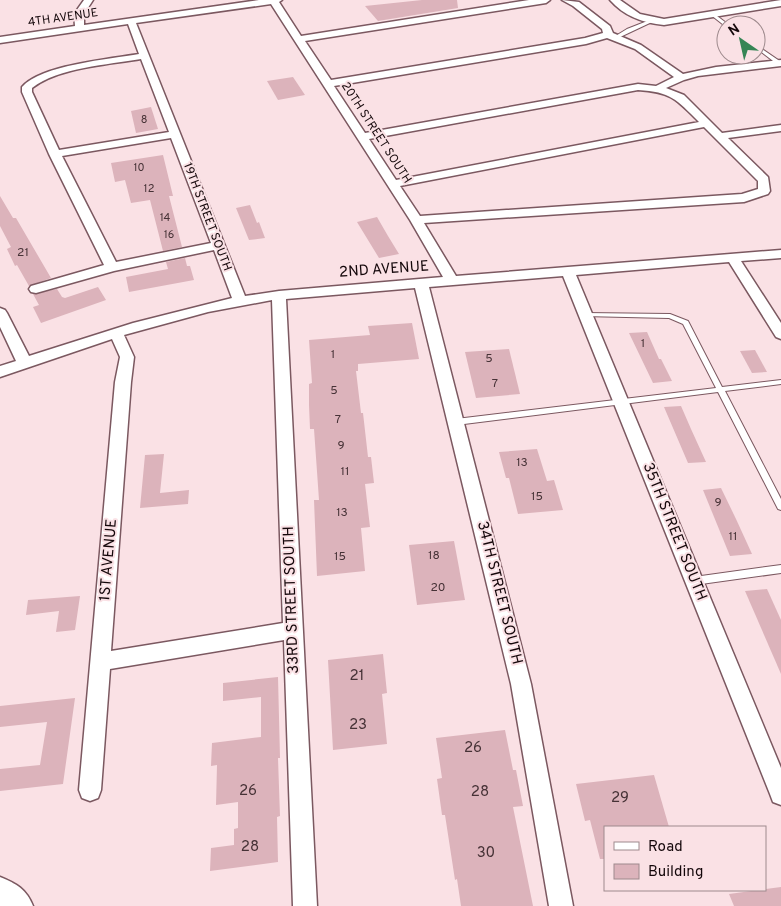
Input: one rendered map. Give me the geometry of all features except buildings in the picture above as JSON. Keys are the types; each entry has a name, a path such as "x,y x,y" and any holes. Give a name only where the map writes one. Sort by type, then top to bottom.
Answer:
{"main road":[{"path":"0,895 15,906"}],"street":[{"path":"80,28 79,14 89,0"},
{"name":"4TH AVENUE","path":"0,40 130,21 180,10 276,0"},
{"name":"20TH STREET SOUTH","path":"276,0 299,39 416,220 452,281"},
{"path":"299,39 546,0"},
{"path":"566,0 576,4 607,28 612,36"},
{"path":"614,0 635,17 664,22 781,3"},
{"name":"19TH STREET SOUTH","path":"130,21 240,300"},
{"path":"328,84 612,36 638,47 681,77"},
{"path":"112,267 55,154 27,92 27,87 31,82 50,74 144,56"},
{"path":"659,88 663,84 681,77 780,63"},
{"path":"362,137 638,88 659,88 668,90 680,97 764,180 764,191 744,198 416,220"},
{"path":"393,184 708,123"},
{"path":"721,136 781,128"},
{"path":"55,154 175,134"},
{"path":"36,289 112,267 219,245"},
{"name":"2ND AVENUE","path":"0,372 116,333 240,300 567,270 781,254"},
{"path":"732,257 781,334"},
{"name":"35TH STREET SOUTH","path":"567,270 781,794"},
{"name":"34TH STREET SOUTH","path":"422,284 521,684 561,906"},
{"name":"33RD STREET SOUTH","path":"279,295 305,906"},
{"path":"0,313 25,363"},
{"name":"1ST AVENUE","path":"90,790 122,392 127,357 116,333"},
{"path":"100,662 293,630"}],"lane":[{"path":"712,14 716,17"},
{"path":"612,36 652,21"},
{"path":"766,53 780,63"},
{"path":"585,315 670,316 686,324 781,507"},
{"path":"456,422 781,382"},
{"path":"694,581 781,569"}]}
